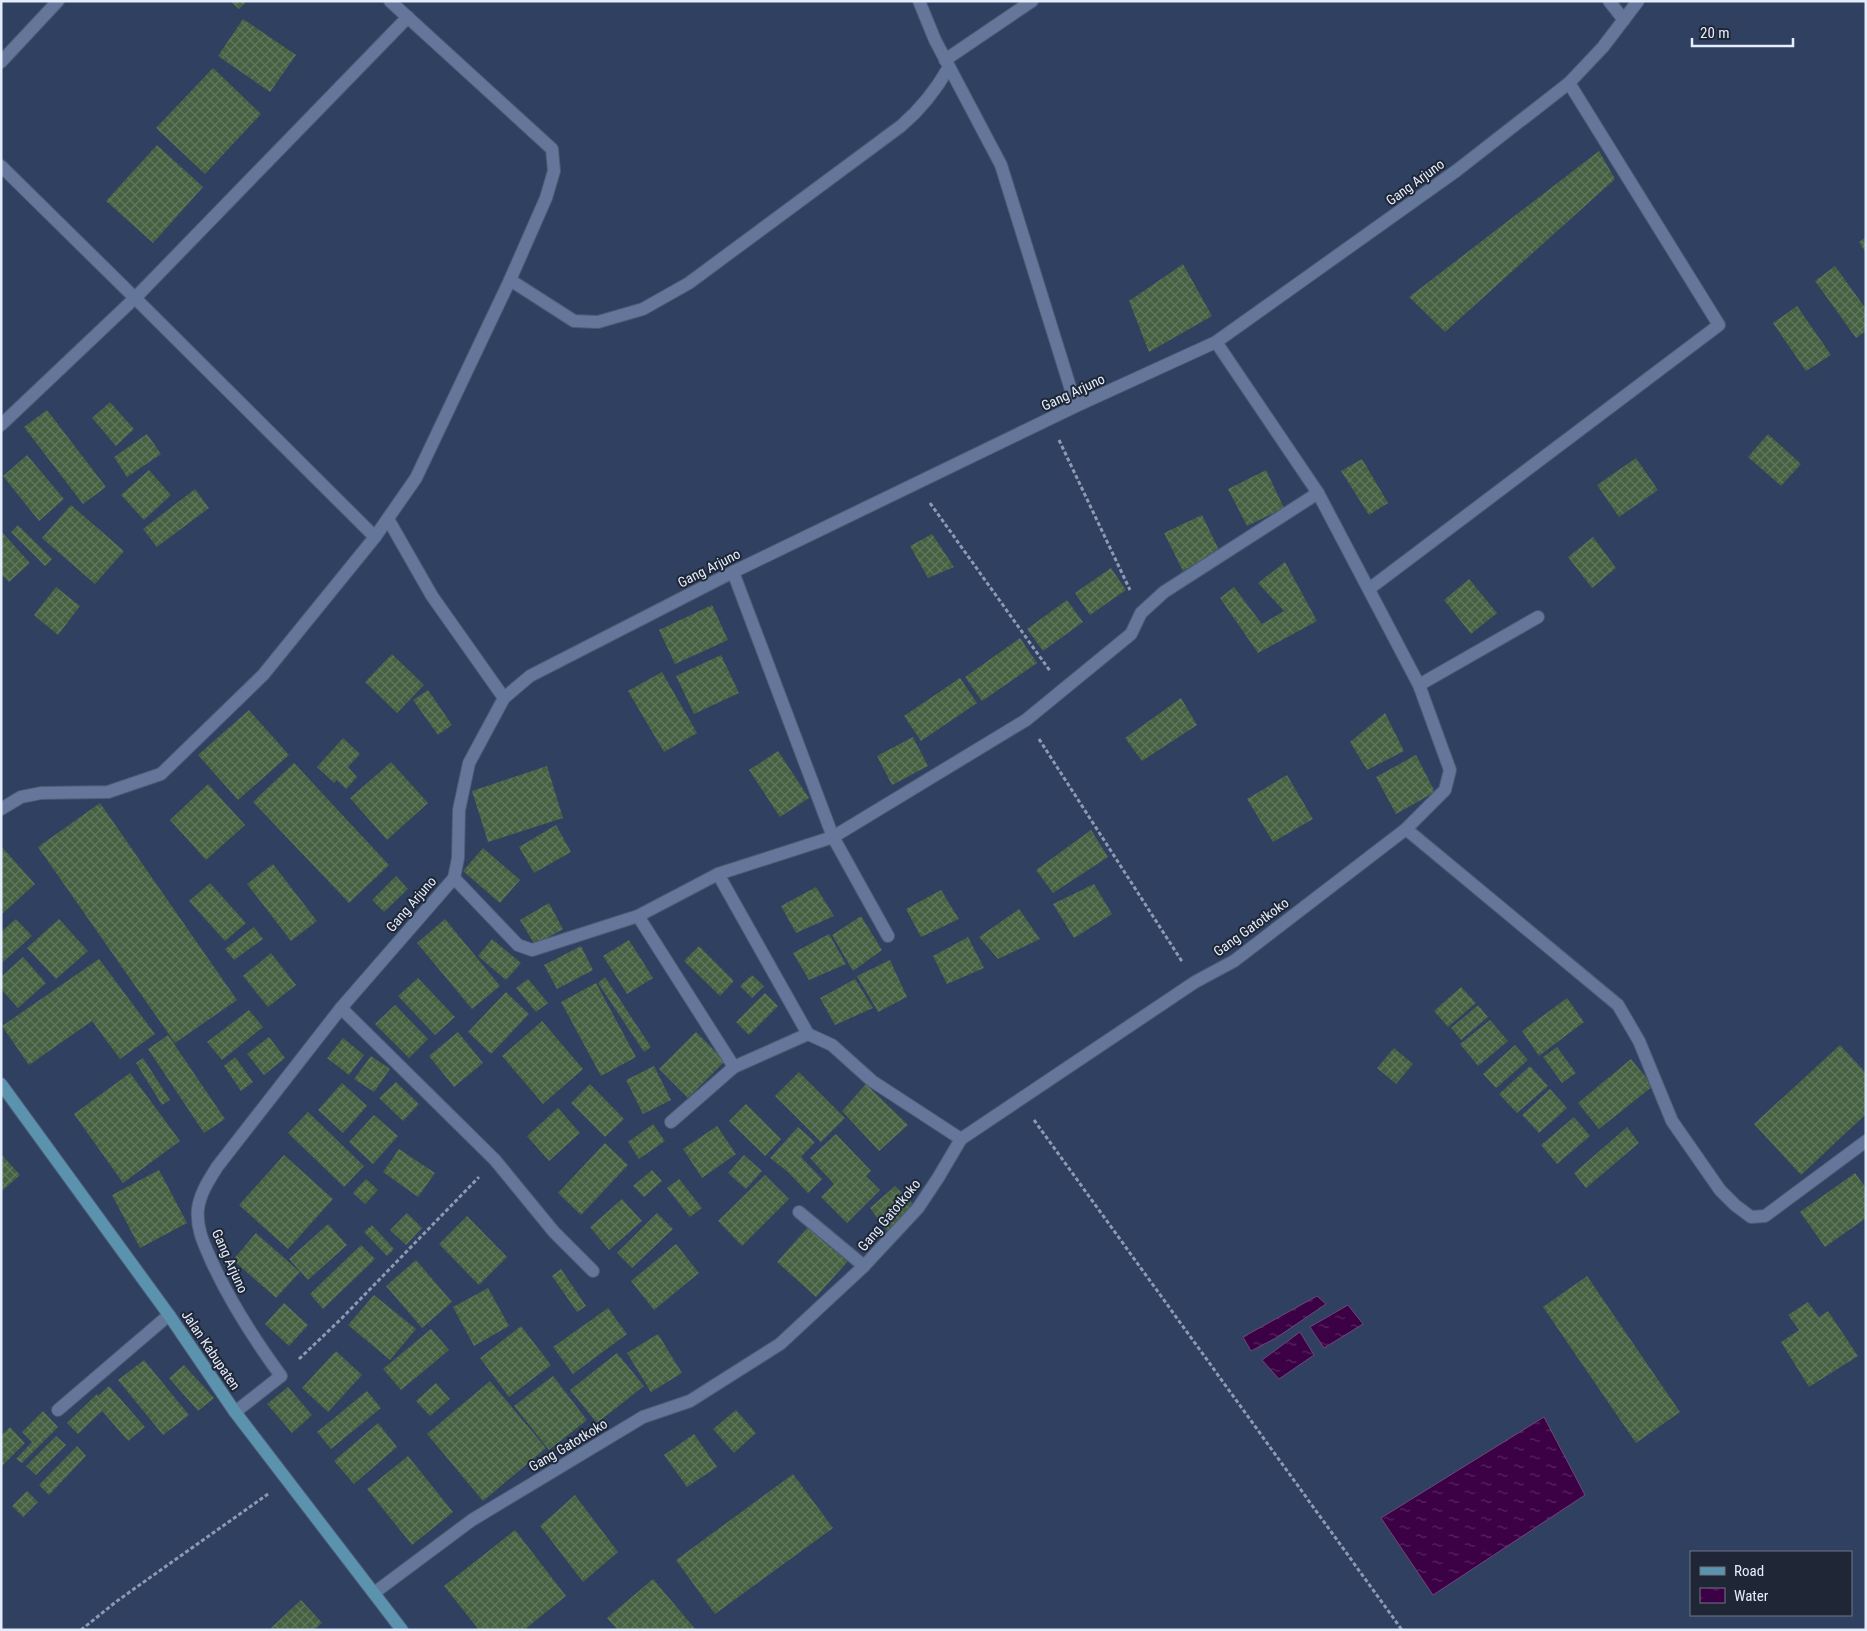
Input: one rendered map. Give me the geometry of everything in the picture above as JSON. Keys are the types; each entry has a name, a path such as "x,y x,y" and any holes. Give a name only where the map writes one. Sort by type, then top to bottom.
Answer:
{"main road":[{"name":"Jalan Kabupaten","path":"1,1084 169,1316 235,1412 402,1630"}],"street":[{"path":"1,62 58,1"},
{"path":"1,809 21,797 34,794 108,792 161,774 262,675 375,537 416,478 510,280 546,198 554,170 552,149 390,1"},
{"path":"919,1 947,64 1001,166 1076,406"},
{"path":"510,280 574,321 598,322 643,309 689,283 901,126 926,102 937,88 947,64 1032,1"},
{"path":"1609,1 1624,20"},
{"name":"Gang Arjuno","path":"281,1376 250,1333 225,1292 199,1232 198,1208 202,1192 216,1167 341,1008 454,878 458,858 459,810 469,763 504,698 530,676 734,572 1076,406 1216,342 1456,171 1569,83 1603,47 1638,1"},
{"path":"1,425 136,298 408,17"},
{"path":"1369,590 1719,325 1569,83"},
{"path":"1,166 375,537"},
{"name":"Gang Gatotkoko","path":"374,1593 472,1520 644,1418 690,1401 780,1344 864,1266 918,1208 960,1139 1196,982 1234,961 1406,829 1445,790 1450,770 1419,685 1318,493 1216,342"},
{"path":"454,878 518,945 532,950 638,916 718,874 833,837 1026,720 1131,634 1141,613 1164,592 1318,493"},
{"path":"388,519 432,596 504,698"},
{"path":"734,572 833,837 888,936"},
{"path":"1419,685 1538,617"},
{"path":"1406,829 1618,1005 1639,1040 1672,1121 1720,1190 1751,1217 1765,1216 1866,1141"},
{"path":"718,874 808,1034 832,1045 872,1081 960,1139"},
{"path":"638,916 734,1067"},
{"path":"341,1008 495,1160 554,1232 593,1271"},
{"path":"671,1122 734,1067 808,1034"},
{"path":"799,1212 864,1266"},
{"path":"58,1410 169,1316"},
{"path":"235,1412 281,1376"}],"path":[{"path":"1048,420 1141,613"},
{"path":"916,484 1063,689"},
{"path":"1026,720 1196,982"},
{"path":"1019,1100 1402,1630"},
{"path":"281,1376 342,1318 495,1160"},
{"path":"81,1630 117,1601 287,1481"}],"water":[{"path":"1317,1296 1326,1304 1276,1338 1251,1351 1243,1337"},
{"path":"1348,1305 1363,1324 1324,1348 1310,1327"},
{"path":"1300,1332 1314,1355 1279,1379 1262,1360"},
{"path":"1544,1417 1585,1495 1433,1595 1381,1518"}],"building":[{"path":"230,1 247,1 239,9"},
{"path":"243,19 296,55 270,92 218,56"},
{"path":"213,68 261,114 205,174 156,128"},
{"path":"157,145 203,187 153,243 106,201"},
{"path":"1599,151 1615,179 1445,332 1409,297"},
{"path":"1866,237 1866,253 1859,242"},
{"path":"1183,264 1212,316 1149,352 1129,301"},
{"path":"1835,266 1866,309 1866,331 1856,338 1815,281"},
{"path":"1797,306 1831,355 1806,371 1773,323"},
{"path":"110,402 134,429 116,446 92,418"},
{"path":"47,410 106,487 83,504 24,427"},
{"path":"147,434 161,454 127,477 114,457"},
{"path":"1768,434 1801,464 1781,486 1748,457"},
{"path":"27,455 64,499 39,521 3,476"},
{"path":"1636,458 1658,490 1619,517 1597,485"},
{"path":"1362,459 1388,503 1369,515 1341,471"},
{"path":"149,470 171,495 144,520 121,495"},
{"path":"1266,470 1284,508 1247,526 1228,489"},
{"path":"195,489 209,508 157,547 143,529"},
{"path":"71,505 124,551 95,584 42,538"},
{"path":"1202,515 1220,552 1183,571 1164,533"},
{"path":"18,525 52,559 45,566 11,532"},
{"path":"1,531 30,563 9,582 1,574"},
{"path":"932,534 954,567 928,578 910,546"},
{"path":"1593,537 1616,568 1592,588 1568,557"},
{"path":"1285,562 1317,621 1258,653 1220,598 1234,587 1262,624 1284,611 1258,583"},
{"path":"1111,568 1126,590 1090,615 1075,593"},
{"path":"1469,579 1497,613 1471,634 1444,600"},
{"path":"56,587 80,606 58,635 34,615"},
{"path":"1067,600 1083,622 1043,651 1027,629"},
{"path":"712,605 728,640 675,664 659,630"},
{"path":"1020,638 1037,663 982,701 965,677"},
{"path":"392,654 424,685 397,713 365,682"},
{"path":"721,655 739,693 694,714 676,676"},
{"path":"662,672 697,733 664,752 628,691"},
{"path":"960,678 977,703 921,741 904,716"},
{"path":"428,690 452,725 438,735 413,700"},
{"path":"1181,698 1197,725 1142,761 1125,738"},
{"path":"249,710 289,755 238,800 198,755"},
{"path":"1385,713 1404,751 1367,770 1350,742"},
{"path":"913,737 928,766 892,785 877,756"},
{"path":"343,738 360,754 348,767 357,777 346,789 337,780 334,783 317,767"},
{"path":"778,751 809,798 780,817 749,770"},
{"path":"1416,755 1435,792 1396,814 1376,777"},
{"path":"391,762 428,803 387,840 350,798"},
{"path":"294,763 389,865 349,903 253,802"},
{"path":"547,766 563,818 488,842 472,791"},
{"path":"1287,775 1313,819 1273,842 1247,799"},
{"path":"208,784 245,825 206,860 170,820"},
{"path":"100,803 237,1000 175,1043 38,847"},
{"path":"556,825 571,852 534,873 519,847"},
{"path":"1091,830 1108,857 1053,893 1036,870"},
{"path":"1,846 35,884 1,915"},
{"path":"483,848 520,880 500,903 463,871"},
{"path":"273,864 317,921 291,941 247,884"},
{"path":"396,876 408,889 384,912 372,900"},
{"path":"210,883 246,923 225,941 189,901"},
{"path":"1094,884 1112,914 1074,938 1053,904"},
{"path":"816,887 834,916 796,933 781,906"},
{"path":"941,890 959,919 921,937 906,909"},
{"path":"549,903 563,929 535,945 520,920"},
{"path":"1019,909 1040,939 998,959 979,937"},
{"path":"861,916 882,950 853,971 832,935"},
{"path":"16,919 32,936 3,962 1,960 1,932"},
{"path":"59,919 88,951 56,979 27,948"},
{"path":"445,919 500,986 472,1009 417,943"},
{"path":"254,927 263,939 234,960 225,949"},
{"path":"829,934 846,964 809,980 793,953"},
{"path":"968,937 984,968 947,984 933,956"},
{"path":"492,939 521,963 506,980 478,956"},
{"path":"629,940 653,978 627,994 603,956"},
{"path":"581,946 593,970 557,989 544,965"},
{"path":"699,946 734,981 720,996 684,961"},
{"path":"271,953 296,985 268,1007 243,976"},
{"path":"23,957 46,983 18,1008 1,989 1,977"},
{"path":"99,959 155,1034 120,1059 92,1021 29,1065 2,1026"},
{"path":"890,960 907,997 878,1012 857,976"},
{"path":"752,975 764,986 752,998 740,986"},
{"path":"605,977 651,1047 644,1052 598,983"},
{"path":"418,978 455,1017 435,1035 398,996"},
{"path":"528,979 548,1003 536,1012 516,988"},
{"path":"855,979 873,1008 835,1025 820,998"},
{"path":"596,983 636,1057 601,1076 561,1002"},
{"path":"1461,987 1476,1003 1448,1027 1434,1011"},
{"path":"506,992 529,1014 491,1054 468,1032"},
{"path":"765,993 778,1006 749,1035 736,1022"},
{"path":"1567,998 1584,1022 1539,1056 1522,1031"},
{"path":"395,1005 428,1039 409,1058 375,1024"},
{"path":"1478,1005 1488,1017 1461,1040 1451,1028"},
{"path":"249,1010 263,1027 222,1060 207,1042"},
{"path":"1490,1020 1508,1041 1478,1066 1460,1044"},
{"path":"542,1021 583,1069 543,1104 502,1056"},
{"path":"458,1032 483,1063 454,1087 429,1056"},
{"path":"696,1032 725,1061 688,1098 659,1069"},
{"path":"168,1035 225,1119 204,1133 148,1049"},
{"path":"269,1037 285,1058 264,1075 247,1054"},
{"path":"343,1038 364,1055 349,1075 327,1058"},
{"path":"1515,1045 1528,1060 1496,1088 1483,1074"},
{"path":"1840,1045 1866,1073 1866,1114 1801,1175 1754,1124"},
{"path":"1557,1047 1576,1073 1562,1083 1543,1057"},
{"path":"1394,1048 1413,1064 1396,1084 1377,1068"},
{"path":"371,1056 390,1069 374,1092 354,1079"},
{"path":"235,1057 253,1082 241,1091 224,1066"},
{"path":"143,1058 170,1100 162,1105 136,1063"},
{"path":"1631,1059 1653,1086 1599,1129 1578,1103"},
{"path":"654,1066 671,1100 643,1114 626,1080"},
{"path":"1530,1066 1548,1086 1517,1113 1499,1094"},
{"path":"799,1072 845,1118 821,1142 775,1096"},
{"path":"130,1073 180,1141 123,1183 74,1114"},
{"path":"396,1082 419,1104 403,1121 379,1098"},
{"path":"342,1083 367,1106 343,1133 318,1110"},
{"path":"590,1084 624,1119 605,1137 571,1103"},
{"path":"866,1084 908,1125 879,1151 842,1111"},
{"path":"1550,1089 1567,1108 1539,1133 1522,1115"},
{"path":"746,1104 781,1139 765,1156 729,1121"},
{"path":"558,1108 580,1133 549,1161 527,1136"},
{"path":"308,1112 364,1166 344,1187 288,1133"},
{"path":"374,1115 398,1136 373,1164 349,1142"},
{"path":"1574,1117 1590,1136 1557,1164 1541,1145"},
{"path":"653,1124 665,1141 639,1159 628,1142"},
{"path":"717,1126 736,1154 702,1178 683,1149"},
{"path":"798,1127 815,1142 801,1157 822,1179 808,1193 788,1172 770,1158"},
{"path":"1627,1127 1639,1143 1586,1188 1574,1173"},
{"path":"836,1134 871,1171 866,1176 880,1190 847,1223 821,1197 834,1184 810,1158"},
{"path":"605,1143 628,1165 581,1215 558,1193"},
{"path":"399,1149 435,1173 418,1197 383,1172"},
{"path":"1,1154 20,1175 2,1191 1,1190"},
{"path":"284,1155 333,1199 288,1249 239,1205"},
{"path":"744,1155 762,1171 746,1189 728,1173"},
{"path":"159,1170 187,1223 140,1248 112,1195"},
{"path":"652,1170 662,1181 644,1197 633,1186"},
{"path":"1855,1173 1866,1188 1866,1218 1825,1247 1800,1212"},
{"path":"765,1175 789,1199 742,1246 718,1221"},
{"path":"366,1179 378,1190 365,1204 353,1193"},
{"path":"679,1179 702,1208 690,1217 667,1188"},
{"path":"895,1186 916,1207 887,1231 870,1208"},
{"path":"622,1199 642,1221 609,1250 590,1227"},
{"path":"407,1213 422,1228 406,1245 390,1230"},
{"path":"657,1213 673,1229 632,1268 617,1253"},
{"path":"467,1216 507,1257 479,1285 439,1244"},
{"path":"328,1224 347,1245 308,1280 289,1259"},
{"path":"372,1225 394,1249 387,1256 364,1232"},
{"path":"809,1226 848,1261 816,1297 777,1262"},
{"path":"256,1233 300,1272 276,1298 233,1260"},
{"path":"676,1244 699,1273 654,1310 631,1281"},
{"path":"361,1245 375,1259 323,1309 310,1294"},
{"path":"416,1260 452,1302 422,1328 386,1286"},
{"path":"561,1269 586,1306 577,1312 552,1276"},
{"path":"1587,1276 1680,1412 1636,1443 1543,1307"},
{"path":"488,1288 509,1326 474,1346 453,1307"},
{"path":"374,1295 416,1329 390,1360 348,1325"},
{"path":"1808,1302 1819,1317 1828,1311 1858,1356 1809,1387 1781,1342 1799,1330 1788,1315"},
{"path":"284,1303 308,1325 289,1346 265,1324"},
{"path":"608,1308 627,1334 573,1374 553,1347"},
{"path":"521,1326 551,1365 509,1397 480,1358"},
{"path":"431,1329 449,1350 401,1390 383,1369"},
{"path":"658,1334 682,1373 651,1392 627,1353"},
{"path":"336,1351 362,1375 328,1412 302,1388"},
{"path":"617,1353 644,1386 597,1423 570,1390"},
{"path":"144,1360 189,1415 163,1435 118,1380"},
{"path":"184,1365 214,1398 198,1411 169,1378"},
{"path":"553,1376 587,1420 549,1450 514,1406"},
{"path":"490,1381 546,1448 483,1501 427,1434"},
{"path":"436,1383 450,1399 430,1416 416,1401"},
{"path":"109,1386 145,1427 128,1441 102,1411 78,1434 67,1423 97,1394 98,1396"},
{"path":"288,1387 312,1415 292,1433 267,1404"},
{"path":"367,1391 381,1408 331,1449 317,1432"},
{"path":"736,1410 756,1433 734,1453 713,1429"},
{"path":"43,1411 58,1427 22,1463 16,1459 32,1442 22,1432"},
{"path":"378,1423 397,1447 354,1484 334,1461"},
{"path":"10,1427 25,1443 1,1467 1,1436"},
{"path":"694,1434 717,1467 687,1487 664,1455"},
{"path":"56,1436 66,1445 36,1475 26,1466"},
{"path":"77,1446 86,1456 49,1495 39,1485"},
{"path":"408,1456 453,1512 412,1545 367,1489"},
{"path":"793,1474 833,1528 715,1614 676,1560"},
{"path":"27,1491 38,1502 23,1517 12,1506"},
{"path":"575,1495 618,1552 583,1582 540,1526"},
{"path":"515,1530 566,1596 524,1630 479,1630 444,1586"},
{"path":"653,1579 696,1630 618,1630 607,1618"},
{"path":"301,1600 322,1623 314,1630 273,1630 271,1628"}]}
